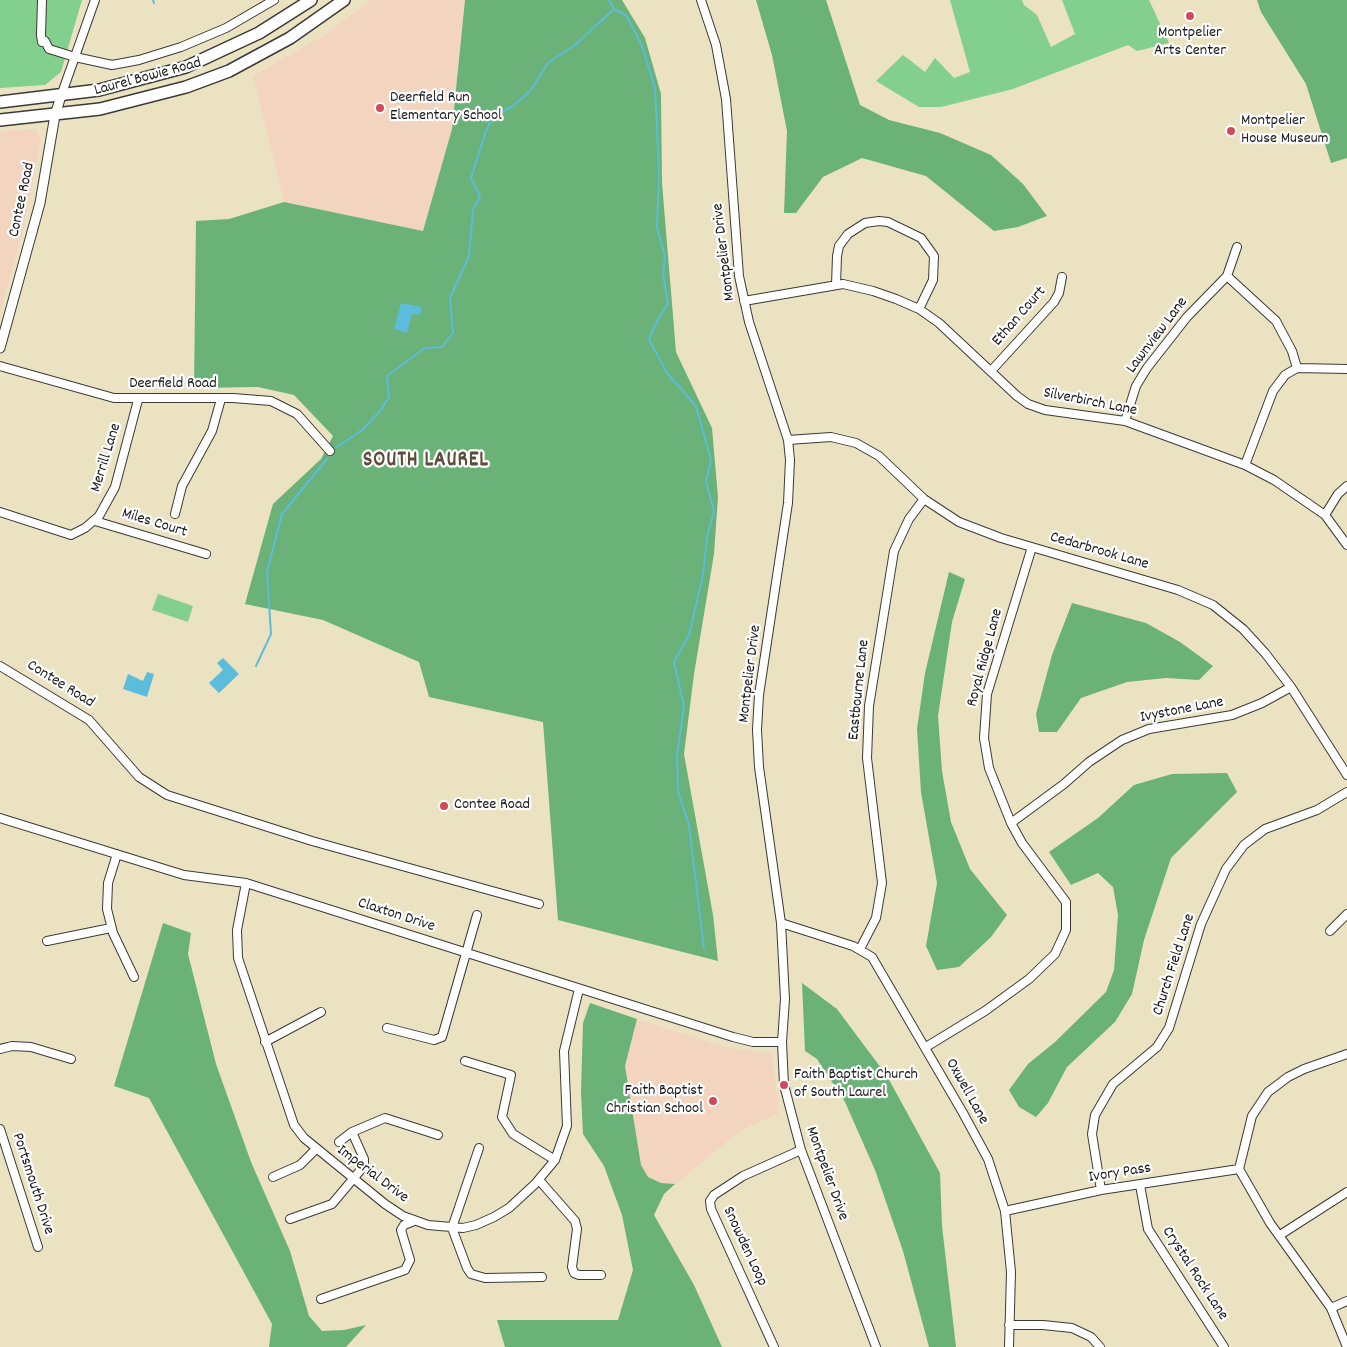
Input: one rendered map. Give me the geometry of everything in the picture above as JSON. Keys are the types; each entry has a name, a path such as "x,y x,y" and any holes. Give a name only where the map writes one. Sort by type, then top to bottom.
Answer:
{"main road":[{"name":"Laurel Bowie Road","path":"0,102 60,96 124,84 186,67 259,33 310,0"},
{"name":"Laurel Bowie Road","path":"0,120 55,115 125,104 176,91 241,65 290,38 344,0"}],"street":[{"path":"42,0 42,42 45,42 49,49 75,58 109,65 139,60 180,47 226,28 274,0"},
{"path":"60,96 95,0"},
{"name":"Montpelier Drive","path":"701,0 716,45 723,79 736,253 744,301 788,440 790,460 788,503 759,695 757,730 759,767 782,923 785,999 782,1042 784,1085 801,1150 876,1347"},
{"name":"Contee Road","path":"0,348 40,203 60,96"},
{"path":"836,285 837,256 840,246 848,234 865,223 888,222 922,238 934,256 933,280 919,309"},
{"path":"1237,247 1227,276 1276,321 1292,351 1297,368"},
{"name":"Lawnview Lane","path":"1125,421 1136,386 1147,368 1187,317 1227,276"},
{"name":"Ethan Court","path":"991,371 1054,302 1059,293 1062,277"},
{"name":"Silverbirch Lane","path":"744,301 836,285 851,285 873,291 919,309 939,323 1016,396 1036,407 1125,421 1245,465 1274,480 1325,515 1347,545"},
{"name":"Deerfield Road","path":"0,366 104,396 138,400 259,399 286,407 302,418 330,451"},
{"path":"1245,465 1273,391 1285,375 1297,368 1347,369"},
{"path":"175,514 182,486 212,431 220,398"},
{"name":"Merrill Lane","path":"0,512 71,536 94,520 116,487 138,400"},
{"name":"Cedarbrook Lane","path":"788,440 831,437 856,443 886,462 924,499 943,513 968,526 1178,590 1208,602 1243,629 1291,686 1347,775"},
{"path":"1325,515 1338,494 1347,486"},
{"name":"Eastbourne Lane","path":"860,949 876,918 882,884 868,766 869,706 894,551 906,524 924,499"},
{"name":"Miles Court","path":"94,520 206,554"},
{"name":"Royal Ridge Lane","path":"926,1047 985,1011 1029,979 1055,954 1066,930 1066,902 1022,844 1011,824 989,768 983,722 989,686 1032,547"},
{"name":"Contee Road","path":"0,666 89,720 139,778 167,795 312,841 539,904"},
{"name":"Ivystone Lane","path":"1011,824 1064,784 1089,762 1122,740 1149,729 1232,715 1262,703 1291,686"},
{"name":"Church Field Lane","path":"1101,1190 1092,1134 1095,1115 1113,1084 1157,1047 1164,1035 1176,1009 1201,924 1226,868 1244,845 1265,829 1317,810 1347,792"},
{"name":"Claxton Drive","path":"0,818 184,875 246,883 733,1037 753,1042 782,1042"},
{"path":"117,854 106,893 111,928 134,977"},
{"name":"Imperial Drive","path":"246,883 238,930 238,958 294,1125 304,1138 354,1179 394,1211 414,1221 436,1227 452,1228 469,1227 494,1217 515,1203 539,1180 555,1160 567,1126 564,1050 579,989"},
{"path":"1330,931 1347,914"},
{"path":"386,1028 434,1040 442,1037 477,915"},
{"name":"Oxwell Lane","path":"782,923 860,949 869,954 926,1047 988,1159 1006,1210 1011,1264 1009,1347"},
{"path":"47,941 111,928"},
{"path":"265,1042 321,1012"},
{"path":"0,1049 12,1046 31,1046 71,1059"},
{"path":"1347,1054 1304,1069 1288,1077 1268,1092 1252,1116 1239,1169 1261,1208 1331,1308 1347,1347"},
{"path":"465,1061 511,1075 502,1116 513,1134 555,1160"},
{"path":"339,1142 352,1132 385,1118 438,1135"},
{"name":"Portsmouth Drive","path":"0,1129 38,1248"},
{"path":"290,1220 332,1204 354,1179 365,1162 352,1132"},
{"path":"273,1176 300,1165 316,1148"},
{"path":"479,1148 452,1228 467,1268 471,1274 485,1278 542,1277"},
{"name":"Snowden Loop","path":"774,1347 711,1209 710,1202 714,1195 743,1176 801,1150"},
{"name":"Ivory Pass","path":"1006,1210 1101,1190 1239,1169"},
{"path":"539,1180 575,1221 577,1229 572,1267 574,1272 601,1275"},
{"name":"Crystal Rock Lane","path":"1140,1185 1148,1229 1224,1347"},
{"path":"1280,1235 1347,1192"},
{"path":"320,1299 405,1270 410,1260 401,1230 404,1225 414,1221"},
{"path":"1331,1308 1347,1301"},
{"path":"1010,1325 1043,1324 1072,1328 1091,1338 1100,1347"}],"shaded area":[{"path":"371,0 465,0 452,129 423,231 284,202 253,76 323,36"},
{"path":"35,129 41,139 23,230 0,314 0,131"},
{"path":"637,1019 720,1046 772,1054 779,1113 740,1131 675,1184 661,1183 648,1177 641,1165 625,1066"}],"green space":[{"path":"0,0 82,0 61,72 45,85 0,88"},
{"path":"465,0 622,0 645,38 661,94 662,183 676,352 712,428 718,497 714,554 694,674 684,754 713,915 718,961 558,920 543,722 429,697 419,662 323,620 245,604 273,504 321,459 333,436 294,395 258,387 194,388 196,221 229,219 284,202 423,231 452,129"},
{"path":"756,0 826,0 860,105 889,120 940,133 991,155 1023,184 1047,216 1018,227 994,231 926,176 862,158 823,177 796,213 784,213 787,131 772,55"},
{"path":"950,0 1022,0 1024,5 1037,15 1051,47 1075,34 1062,0 1149,0 1169,43 1137,51 1128,45 1013,89 941,107 919,107 876,81 903,55 925,72 935,58 954,78 970,72"},
{"path":"1257,0 1347,0 1347,158 1331,163 1306,84 1261,12"},
{"path":"949,572 965,579 952,622 938,716 942,771 951,822 970,869 1007,915 991,937 959,967 937,970 926,946 937,883 921,792 917,729 925,673"},
{"path":"158,594 193,606 188,622 152,610"},
{"path":"1072,603 1146,623 1180,642 1213,666 1199,680 1166,678 1127,682 1081,698 1057,732 1039,732 1036,714 1052,655"},
{"path":"1227,773 1237,792 1171,858 1144,940 1132,994 1115,1022 1067,1067 1048,1103 1036,1117 1019,1107 1009,1090 1028,1064 1055,1042 1106,992 1114,970 1118,915 1113,887 1098,873 1071,885 1049,852 1098,818 1134,785 1172,774"},
{"path":"163,923 191,933 188,954 216,1064 251,1162 290,1251 309,1316 322,1331 344,1330 366,1325 346,1347 269,1347 272,1324 149,1098 114,1086"},
{"path":"802,983 837,1009 887,1076 940,1173 942,1226 956,1347 929,1347 903,1251 875,1170 845,1102 817,1059 805,1051"},
{"path":"590,1003 637,1019 625,1066 641,1165 648,1177 661,1183 675,1184 664,1194 654,1215 694,1285 722,1347 505,1347 497,1320 618,1320 633,1270 622,1215 604,1166 583,1134 581,1092 583,1023"}],"water":[{"path":"401,303 422,307 420,315 412,314 407,333 394,329"},
{"path":"223,658 239,674 219,693 209,683 223,670 217,663"},
{"path":"147,672 154,674 147,697 123,689 128,674 143,681"}],"waterway":[{"path":"337,447 362,430 380,411 389,397 387,376 425,348 442,347 453,333 450,298 469,256 473,210 480,197 471,178 486,131 494,116 513,106 530,91 548,63 575,45 614,9 609,0"},
{"path":"614,9 627,16 642,46 655,88 659,171 657,228 665,256 663,274 668,304 658,319 649,339 667,373 696,406 711,460 706,482 714,511 707,537 703,575 689,635 674,662 684,706 677,756 678,792 689,825 704,949"},
{"path":"256,666 271,634 267,572 282,514 327,459"}],"place":[{"name":"Montpelier Arts Center","path":"1190,16"},
{"name":"Deerfield Run Elementary School","path":"380,108"},
{"name":"Montpelier House Museum","path":"1231,131"},
{"name":"Contee Road","path":"444,806"},
{"name":"Faith Baptist Church of South Laurel","path":"784,1085"},
{"name":"Faith Baptist Christian School","path":"713,1101"}],"district":[{"name":"SOUTH LAUREL","path":"426,462"}]}
